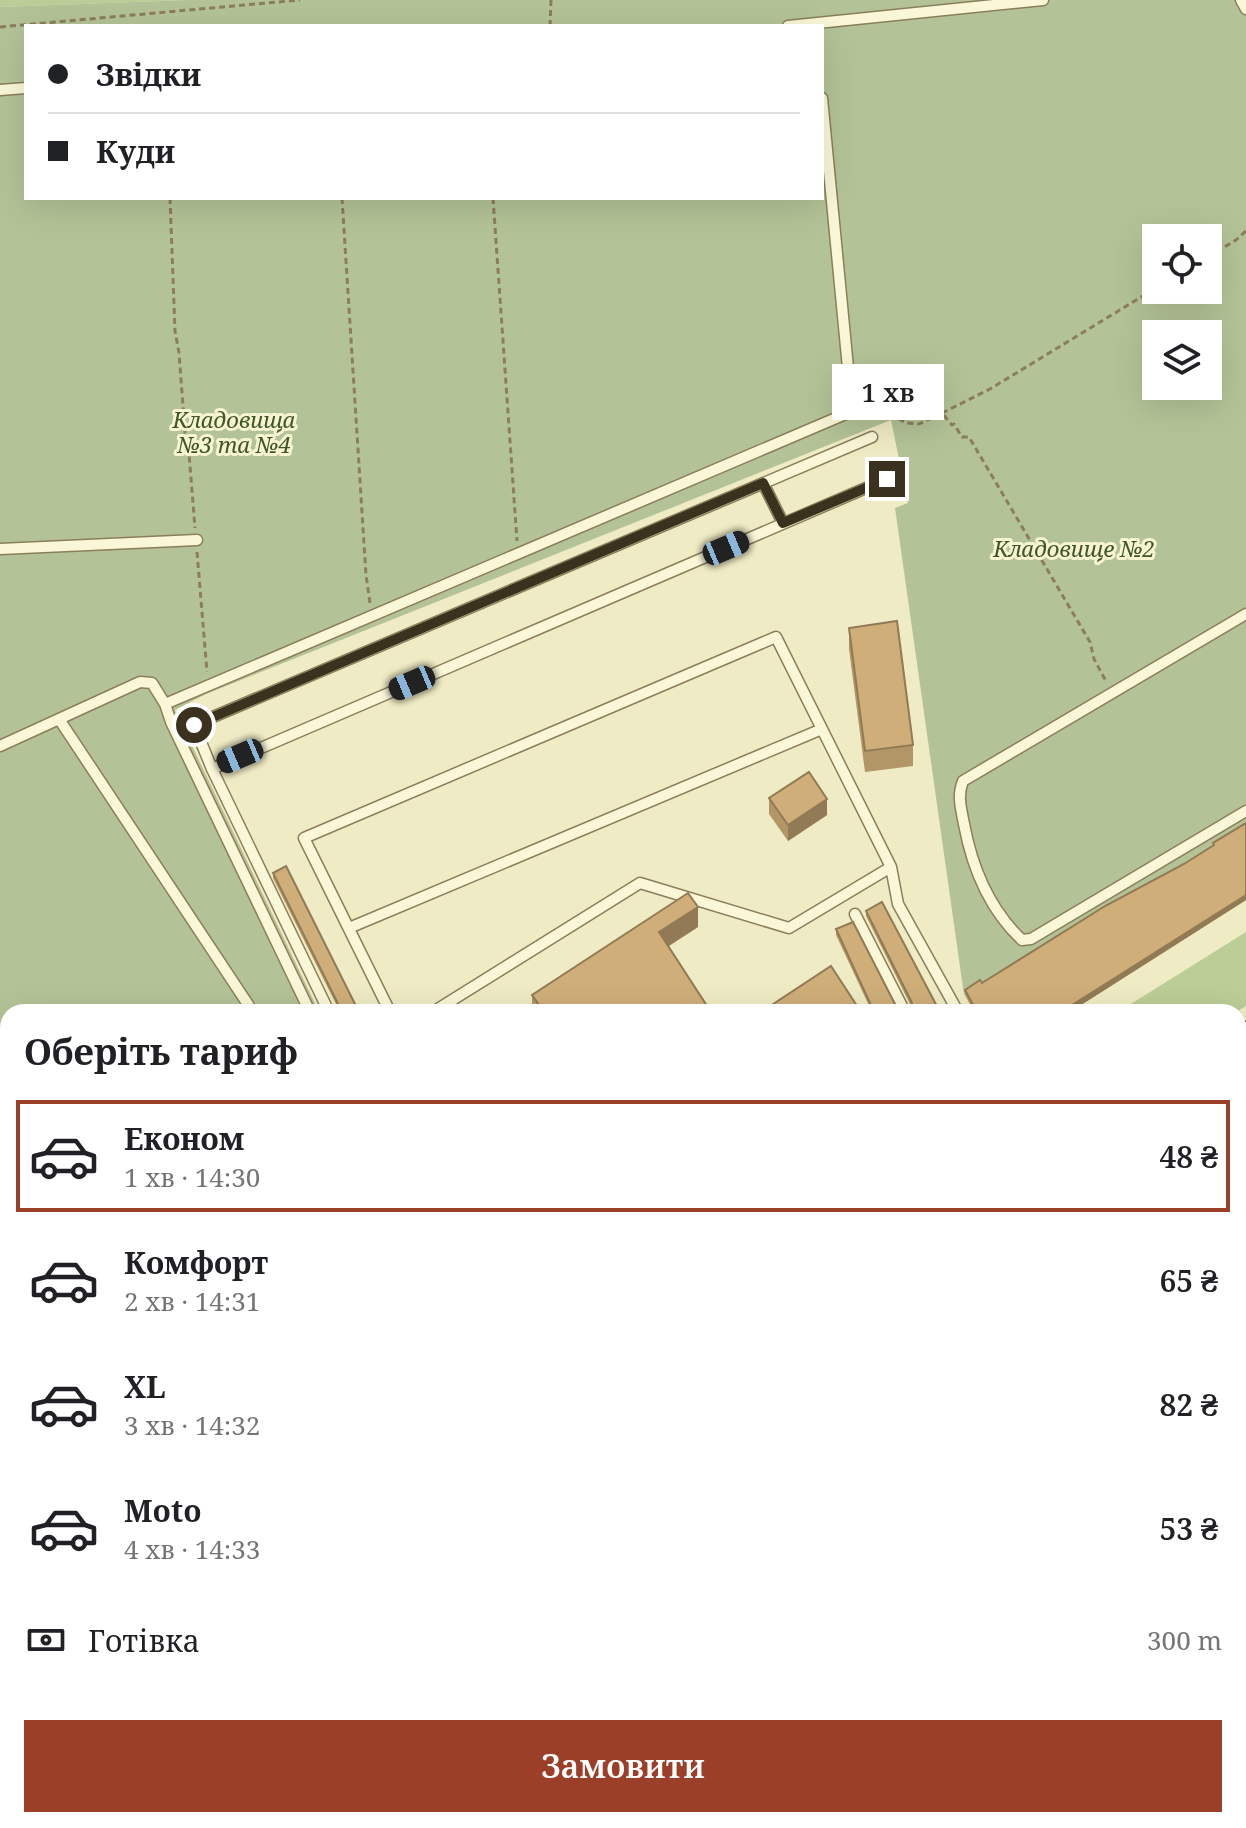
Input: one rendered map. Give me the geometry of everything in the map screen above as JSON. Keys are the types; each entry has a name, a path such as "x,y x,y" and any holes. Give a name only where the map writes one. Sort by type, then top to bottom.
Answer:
{"lane":[{"path":"824,25 1043,0"},
{"path":"1241,0 1246,9"},
{"path":"0,90 24,88"},
{"path":"165,704 848,413 851,399 824,119"},
{"path":"325,1004 212,769 194,725 872,437"},
{"path":"212,769 887,479"},
{"path":"763,483 783,523"},
{"path":"0,549 197,540"},
{"path":"1246,614 963,781 959,792 970,858 982,885 1022,940 1031,939 1246,811"},
{"path":"386,1004 304,838 776,637 891,867 898,904 954,1004"},
{"path":"0,746 146,681 156,688 306,1004"},
{"path":"59,719 248,1004"},
{"path":"349,928 822,729"},
{"path":"446,1004 640,883 789,928 891,867"},
{"path":"855,914 901,1004"}],"path":[{"path":"33,24 300,0"},
{"path":"550,24 551,0"},
{"path":"0,27 24,25"},
{"path":"170,200 175,331 188,441 208,684"},
{"path":"342,200 366,575 373,614"},
{"path":"493,200 518,553"},
{"path":"1222,247 1246,231"},
{"path":"849,408 866,413 889,413 906,423 919,424 990,389 1142,297"},
{"path":"942,413 962,437 969,437 974,443 1090,642 1094,659 1112,693"}],"green space":[{"path":"0,0 187,0 0,7"},
{"path":"187,0 1246,0 1246,827 964,995 895,508 908,503 891,420 206,694 175,710 315,1004 0,1004 0,7"},
{"path":"1246,932 1246,1004 1131,1004"}],"building":[{"path":"897,621 913,745 865,751 849,628"},
{"path":"809,772 827,799 788,825 769,798"},
{"path":"1246,823 1246,895 1074,1004 973,1004 965,990 980,980 982,983 1105,906 1184,864"},
{"path":"286,866 355,1004 338,1004 273,873"},
{"path":"688,893 698,907 659,932 706,1004 538,1004 532,995"},
{"path":"882,902 936,1004 912,1004 866,911"},
{"path":"853,922 895,1004 870,1004 836,929"},
{"path":"831,966 856,1004 773,1004"}],"route":[{"path":"194,725 763,483 783,523 887,479"}],"park label":[{"name":"Кладовища №3 та №4","path":"234,432"},
{"name":"Кладовище №2","path":"1074,548"}]}
